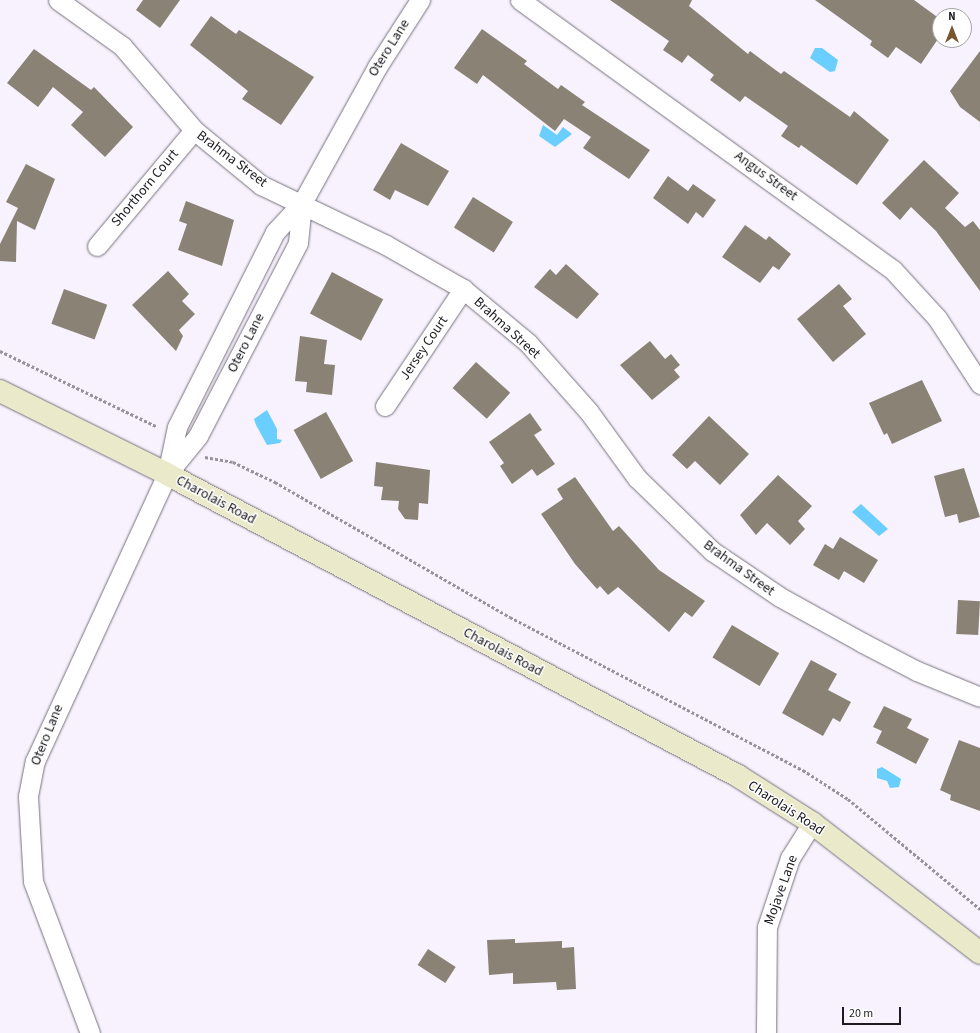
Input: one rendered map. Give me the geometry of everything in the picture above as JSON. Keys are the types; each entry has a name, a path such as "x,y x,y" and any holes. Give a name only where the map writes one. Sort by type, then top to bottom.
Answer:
{"street":[{"name":"Brahma Street","path":"58,0 122,46 194,130 261,185 302,203 463,289 528,343 589,412 637,478 712,551 780,597 863,643 916,671 980,697"},
{"name":"Otero Lane","path":"90,1033 33,881 28,796 34,761 182,442 275,232 302,203 377,67 420,0"},
{"name":"Angus Street","path":"520,0 893,270 937,318 980,384"},
{"name":"Shorthorn Court","path":"97,246 194,130"},
{"name":"Otero Lane","path":"182,442 298,243 302,203"},
{"name":"Jersey Court","path":"385,406 463,289"},
{"name":"Charolais Road","path":"0,391 167,474 738,776 812,823 980,953"},
{"name":"Mojave Lane","path":"766,1033 767,927 790,858 812,823"}],"path":[{"path":"0,351 182,442 209,459 233,462 275,482 510,617 803,770 848,799 980,909"}],"water":[{"path":"815,48 822,48 838,60 835,71 830,72 810,58"},
{"path":"543,125 557,135 563,127 572,134 555,147 539,136"},
{"path":"267,410 277,429 277,439 282,440 280,443 267,445 256,425 254,419"},
{"path":"861,504 888,529 879,536 852,512"},
{"path":"882,767 901,779 899,787 890,788 887,781 877,778 877,769"}],"building":[{"path":"143,0 180,0 160,28 136,10"},
{"path":"610,0 692,0 689,6 748,54 750,51 781,74 784,71 850,117 854,111 889,140 857,185 801,145 799,148 781,136 788,126 745,96 740,102 710,80 714,75 688,55 682,63 663,50 669,41"},
{"path":"815,0 914,0 932,13 932,48 921,64 896,47 888,58 870,45 872,41"},
{"path":"211,16 236,34 239,30 314,77 281,125 242,99 248,91 190,45"},
{"path":"482,29 527,61 524,64 558,89 561,85 585,102 582,105 650,150 629,179 583,148 591,137 564,119 555,131 483,75 477,84 454,68"},
{"path":"34,49 91,90 94,87 133,127 105,157 71,125 83,112 53,87 38,107 7,83"},
{"path":"980,51 980,122 960,107 950,91"},
{"path":"401,143 449,171 428,206 395,190 390,200 373,190"},
{"path":"924,160 959,193 945,208 965,227 973,221 980,230 980,291 936,231 911,207 900,220 882,203"},
{"path":"26,164 55,179 35,230 17,221 16,262 0,261 0,244 18,208 6,202"},
{"path":"668,176 688,191 693,184 716,200 703,218 696,212 688,224 653,198"},
{"path":"473,197 513,222 494,252 454,228"},
{"path":"186,201 234,220 222,266 178,250 187,224 179,221"},
{"path":"745,225 766,240 769,236 791,254 779,270 773,266 760,283 722,257"},
{"path":"566,264 599,294 577,319 534,287 550,269 556,275"},
{"path":"168,271 189,294 182,301 195,314 179,330 183,336 176,351 132,305"},
{"path":"332,272 383,299 361,341 310,313"},
{"path":"839,284 852,299 843,306 866,334 833,362 797,319"},
{"path":"64,289 107,305 95,340 51,324"},
{"path":"300,336 327,340 324,364 335,365 332,395 306,392 307,382 295,381"},
{"path":"650,341 665,359 671,354 680,365 674,370 680,377 652,400 620,365"},
{"path":"476,362 510,393 487,419 453,388"},
{"path":"922,380 942,421 892,444 887,433 884,435 869,403"},
{"path":"326,412 353,461 321,479 294,430"},
{"path":"530,413 542,430 534,435 555,464 537,476 532,469 512,484 500,466 504,463 489,442"},
{"path":"709,416 749,454 720,485 695,461 687,469 672,455"},
{"path":"376,462 430,470 428,504 419,503 418,520 405,519 398,509 399,501 381,500 383,487 374,486"},
{"path":"964,468 980,517 959,523 957,514 945,517 934,476"},
{"path":"778,475 812,506 798,521 805,529 790,545 767,523 756,535 740,515"},
{"path":"575,477 613,531 619,526 659,570 705,601 692,617 685,612 669,632 618,587 608,595 600,586 597,589 575,564 541,514 563,499 557,489"},
{"path":"840,537 878,560 864,583 844,571 839,580 813,565 825,544 833,549"},
{"path":"958,600 980,601 978,635 956,634"},
{"path":"732,625 779,653 760,686 712,658"},
{"path":"811,660 837,674 828,690 851,702 840,722 833,718 823,736 782,713"},
{"path":"884,706 912,719 907,728 929,739 916,764 876,743 882,731 873,727"},
{"path":"959,740 980,748 980,811 950,800 951,795 940,790"},
{"path":"515,939 515,943 562,941 562,948 574,947 576,989 557,990 556,982 513,984 513,973 489,975 487,940"},
{"path":"428,949 456,967 445,983 418,965"}]}
